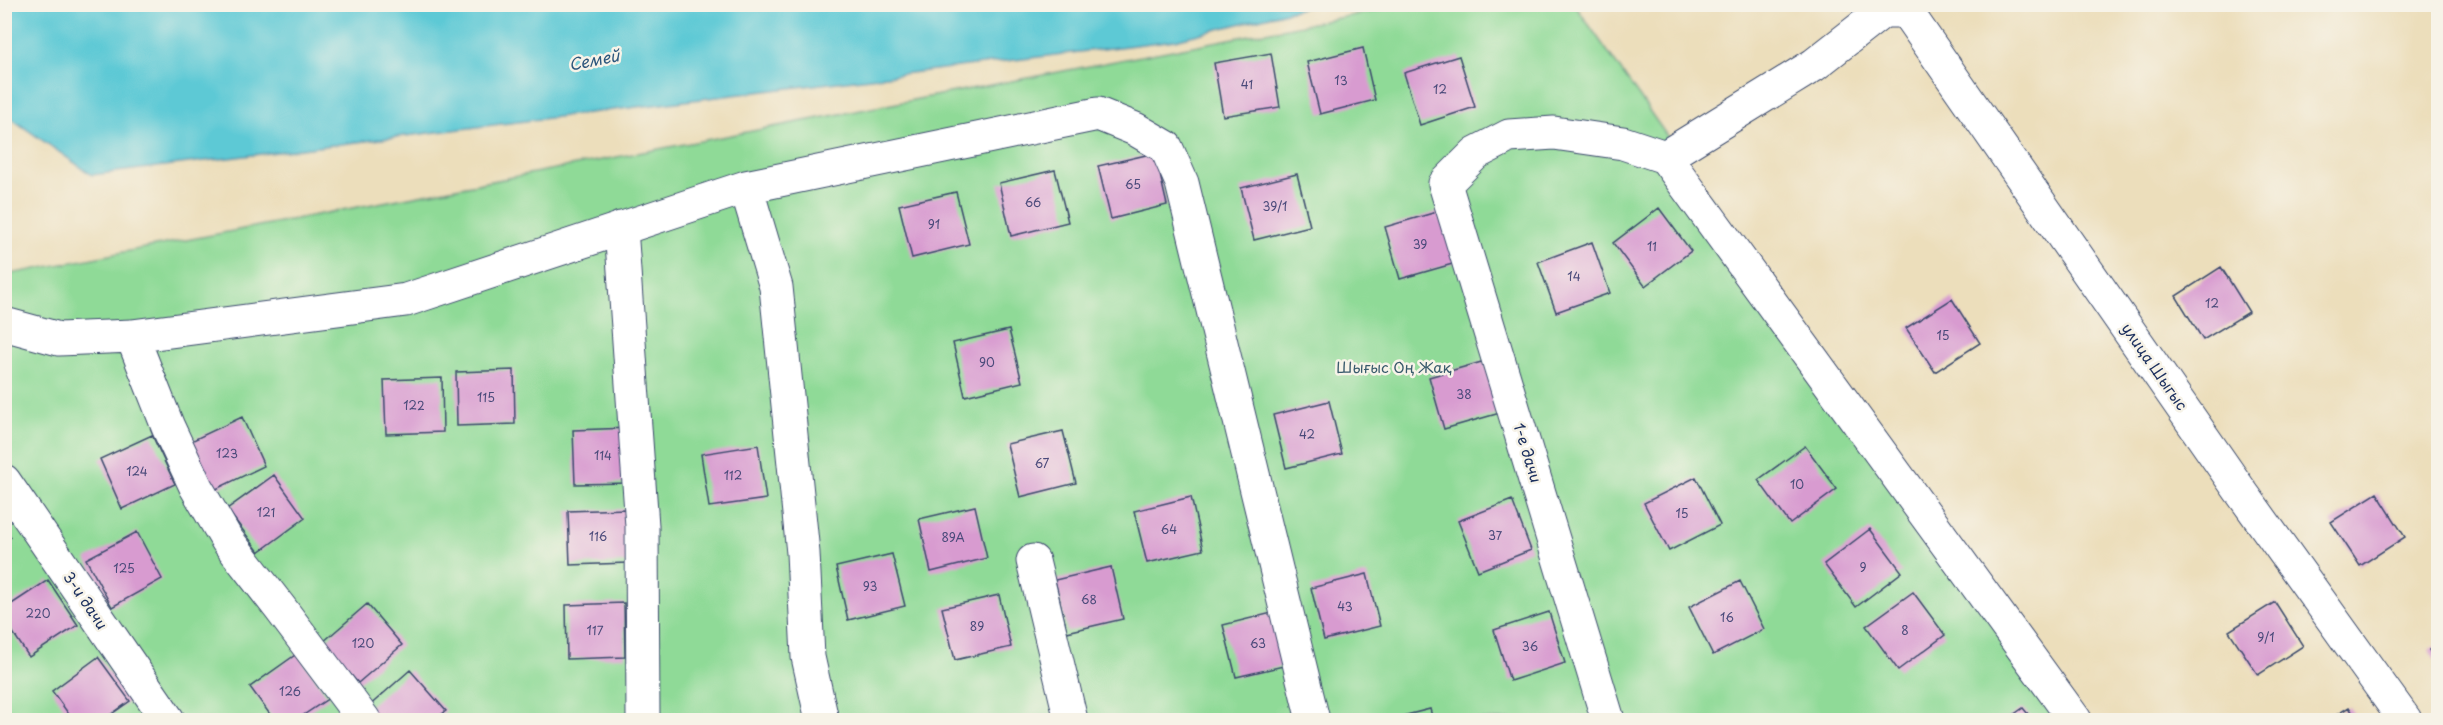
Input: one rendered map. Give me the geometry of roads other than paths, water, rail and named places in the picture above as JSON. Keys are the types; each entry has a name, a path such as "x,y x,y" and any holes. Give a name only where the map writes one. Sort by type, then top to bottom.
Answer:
{"street":[{"name":"улица Шыгыс","path":"1665,157 1814,65 1883,11 1906,11 2239,489 2405,720"},
{"path":"4,324 59,339 132,336 406,300 746,187 1098,114 1135,129 1166,147 1182,183 1313,720"},
{"name":"1-е дачи","path":"1608,720 1445,184 1476,153 1509,136 1554,133 1623,143 1665,157"},
{"path":"1665,157 2075,720"},
{"path":"746,187 776,287 803,553 808,657 822,720"},
{"path":"621,228 642,526 643,720"},
{"path":"132,336 177,447 196,487 227,540 364,720"},
{"name":"3-и дачи","path":"4,482 168,720"},
{"path":"1033,561 1071,720"}],"water":[{"name":"Семей","path":"5,4 1314,5 1175,40 92,175 5,114"}],"park label":[{"name":"Шығыс Оң Жақ","path":"1394,368"}]}
